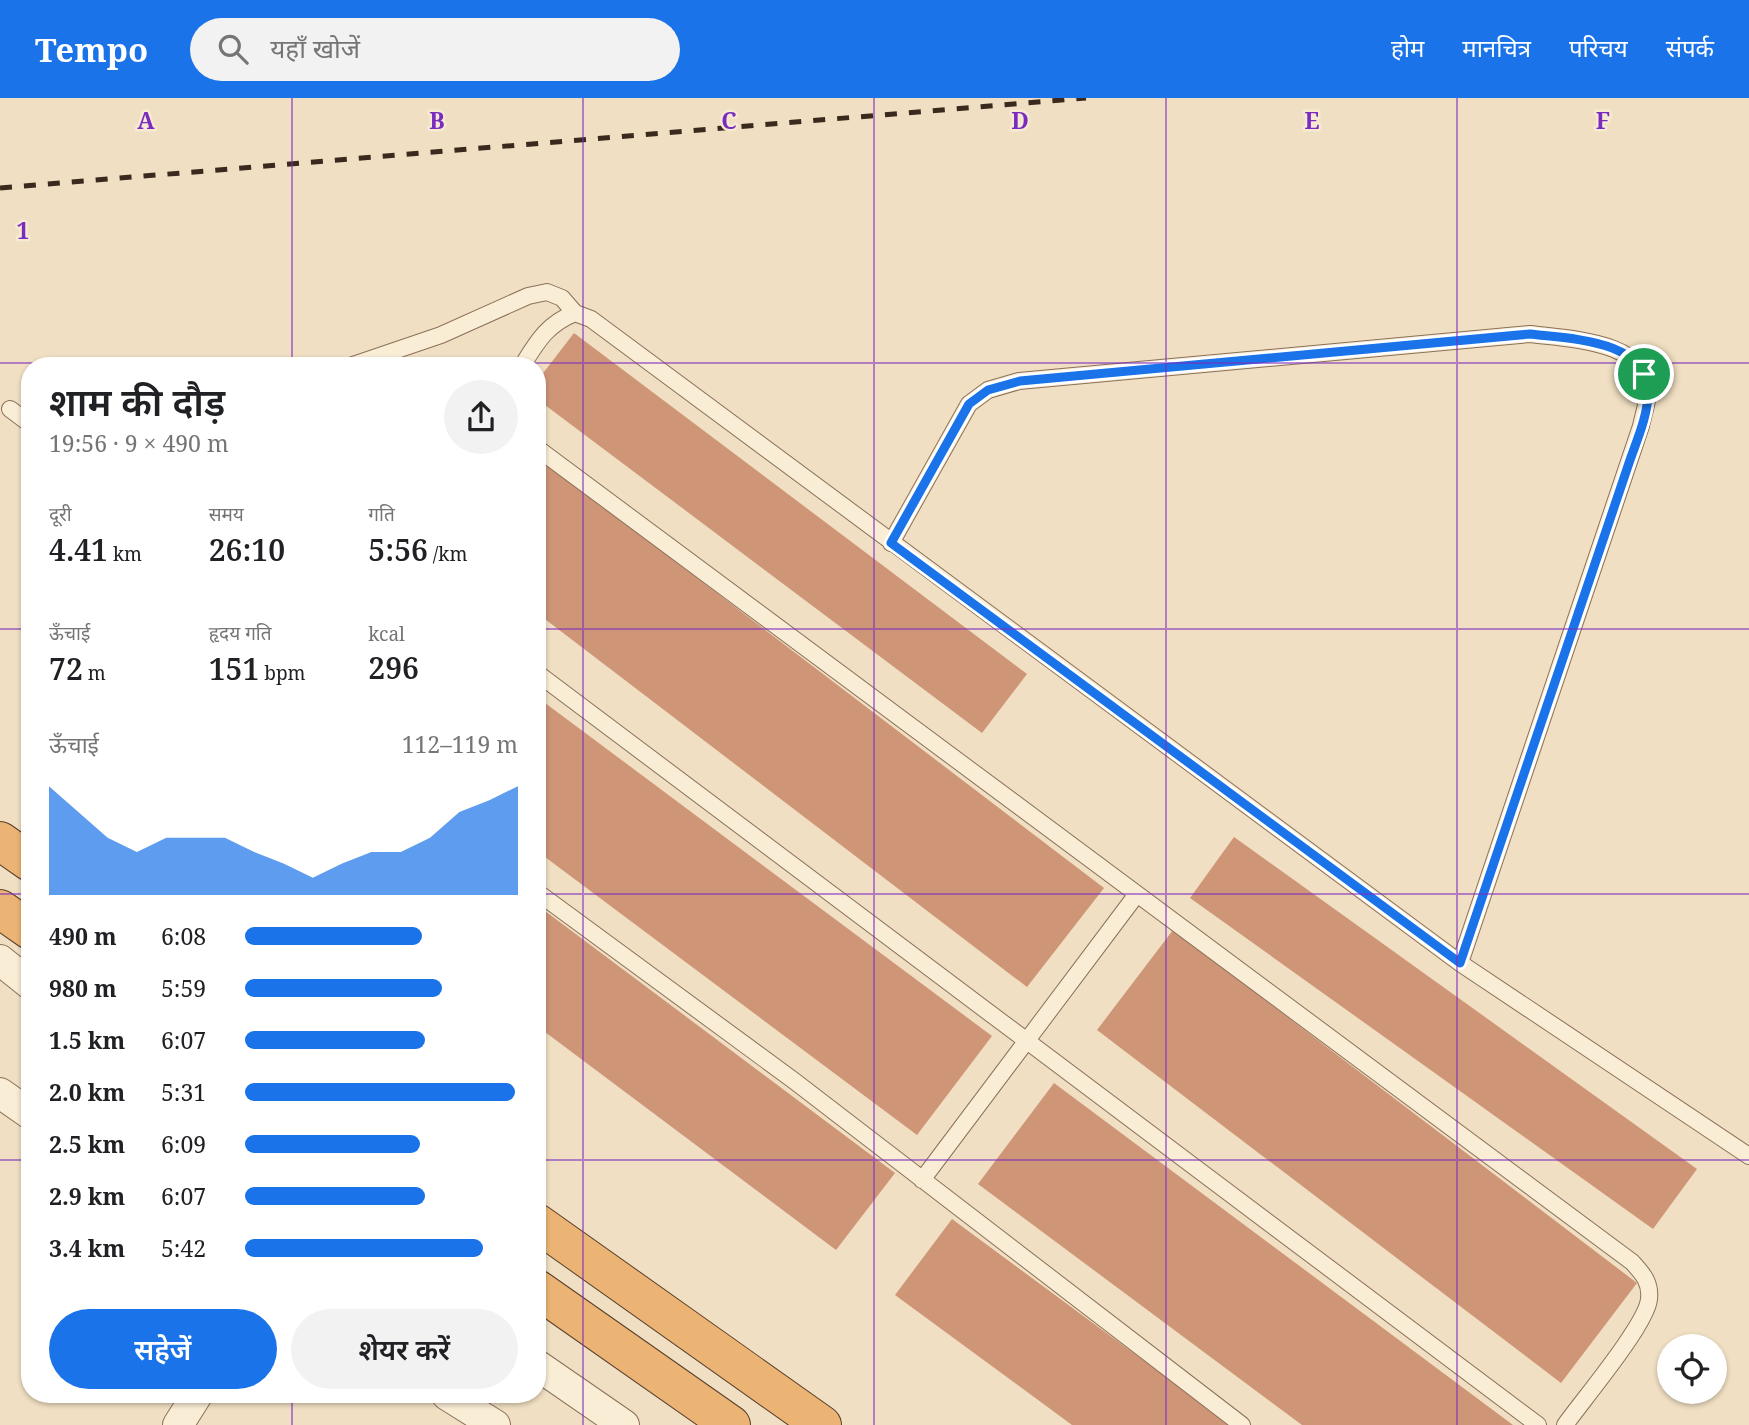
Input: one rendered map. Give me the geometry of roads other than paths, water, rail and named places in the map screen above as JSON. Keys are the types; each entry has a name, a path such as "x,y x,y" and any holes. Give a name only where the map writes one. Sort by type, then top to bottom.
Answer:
{"highway":[{"path":"0,841 21,856"},
{"path":"0,909 21,924"},
{"path":"546,1229 822,1425"},
{"path":"546,1295 731,1425"}],"street":[{"path":"0,960 21,977"},
{"path":"0,1093 21,1108"},
{"path":"546,1371 624,1425"},
{"path":"178,1425 192,1403"},
{"path":"460,1403 495,1425"}],"lane":[{"path":"376,357 441,335 528,296 547,292 562,298 575,313 592,319 1460,963 1749,1156"},
{"path":"528,357 545,330 556,320 575,313"},
{"path":"891,543 969,404 988,390 1020,381 1530,334 1587,341 1625,352 1644,374 1648,393 1641,426 1460,963"},
{"path":"10,409 21,417"},
{"path":"546,455 1632,1262 1647,1280 1649,1301 1633,1332 1565,1425"},
{"path":"546,680 1538,1425"},
{"path":"922,1180 1137,894"},
{"path":"546,899 922,1180 1242,1425"}],"railway":[{"path":"0,188 1086,98"}]}
